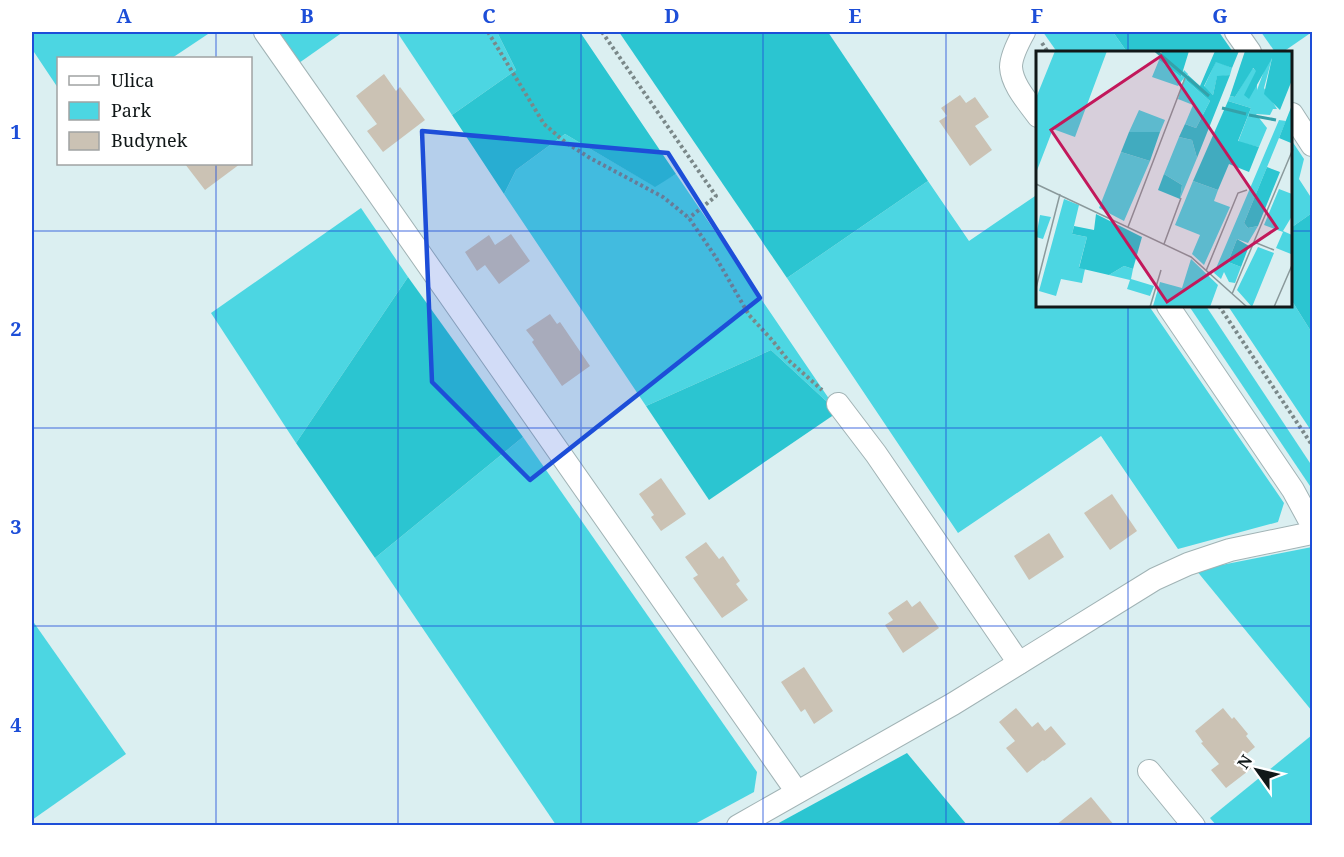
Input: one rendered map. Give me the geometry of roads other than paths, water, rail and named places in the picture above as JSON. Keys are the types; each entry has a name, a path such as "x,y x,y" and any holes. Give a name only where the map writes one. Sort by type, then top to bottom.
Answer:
{"street":[{"path":"265,32 797,792"},
{"path":"1024,32 1017,44 1011,66 1015,84 1036,111"},
{"path":"1236,32 1249,51"},
{"path":"1293,116 1312,145"},
{"path":"1169,308 1293,490 1312,525"},
{"path":"838,405 876,454 1019,663"},
{"path":"738,825 953,704 1155,579 1188,564 1230,550 1312,533"},
{"path":"1149,771 1194,825"}]}
